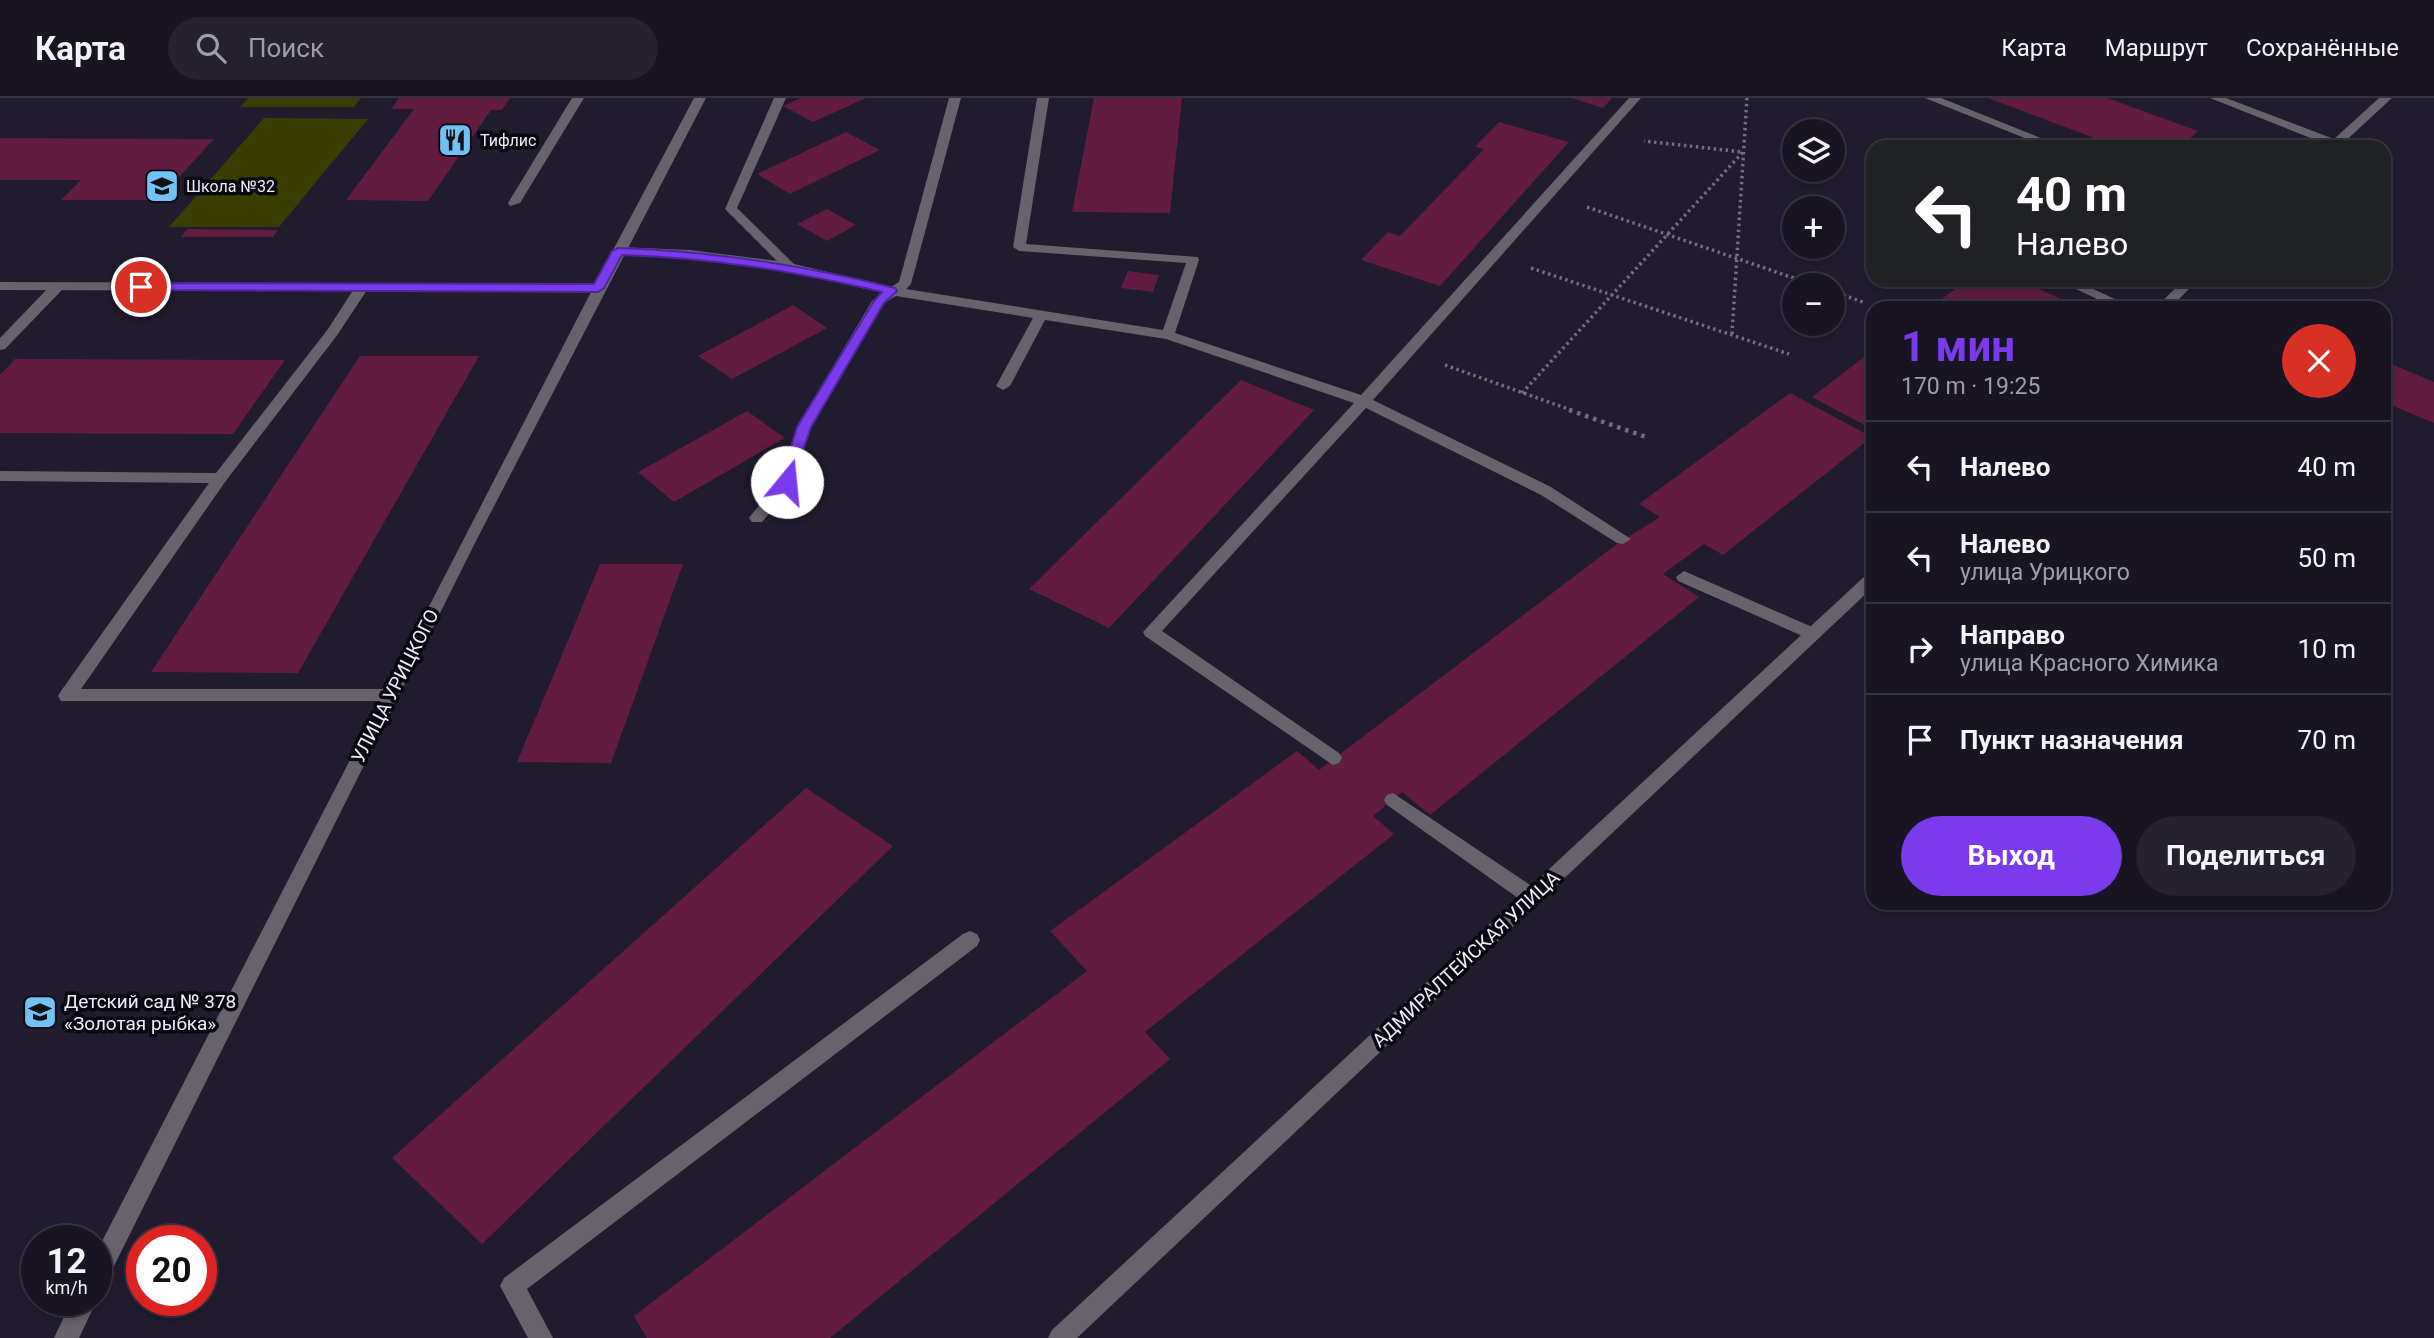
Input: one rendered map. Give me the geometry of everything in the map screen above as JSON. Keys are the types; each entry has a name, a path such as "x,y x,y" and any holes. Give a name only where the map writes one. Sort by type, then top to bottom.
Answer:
{"street":[{"path":"514,203 578,98"},
{"name":"УЛИЦА УРИЦКОГО","path":"112,1246 598,288 700,98"},
{"path":"780,98 731,209 790,267"},
{"path":"757,518 787,482 804,427 880,301 905,284 955,98"},
{"path":"1044,98 1019,247 1193,260 1168,335"},
{"path":"1332,758 1151,632 1364,401 1635,98"},
{"path":"1931,98 2039,140"},
{"path":"2216,98 2321,140"},
{"path":"2340,140 2386,98"},
{"path":"618,251 690,254 790,267 891,291 1168,335 1364,401 1546,491 1623,539"},
{"path":"0,286 598,288"},
{"path":"0,346 57,286"},
{"path":"362,287 333,331 220,478 67,696 390,696"},
{"path":"2079,287 2111,301"},
{"path":"2170,301 2184,287"},
{"path":"1003,386 1041,315"},
{"path":"0,476 220,478"},
{"path":"1684,577 1813,635"},
{"name":"АДМИРАЛТЕЙСКАЯ УЛИЦА","path":"1060,1338 1866,585"},
{"path":"1393,800 1532,897"},
{"path":"541,1338 512,1286 970,940"},
{"path":"66,1338 77,1316"}],"path":[{"path":"1732,334 1747,98"},
{"path":"1601,136 1743,152"},
{"path":"1522,393 1743,152"},
{"path":"1550,194 1782,274"},
{"path":"1493,257 1613,294 1789,354"},
{"path":"1845,296 1863,302"},
{"path":"1408,352 1646,437"}],"shaded area":[{"path":"248,98 361,98 354,107 240,107"},
{"path":"264,118 368,119 279,227 169,227"}],"building":[{"path":"399,98 510,98 502,110 491,110 428,201 346,200 414,109 391,109"},
{"path":"801,98 866,98 813,122 783,106"},
{"path":"1094,98 1182,98 1170,213 1072,212"},
{"path":"1572,98 1612,98 1603,108"},
{"path":"1988,98 2107,98 2198,131 2188,140 2099,140"},
{"path":"1499,122 1569,142 1440,286 1361,260 1388,232 1400,236 1484,149 1475,147"},
{"path":"846,132 880,150 790,194 757,174"},
{"path":"0,138 214,139 158,200 61,200 81,180 0,180"},
{"path":"827,209 856,225 827,241 797,224"},
{"path":"187,229 278,230 273,237 181,237"},
{"path":"1128,271 1159,275 1153,292 1121,288"},
{"path":"1958,287 2034,287 2063,300 2062,301 1939,301"},
{"path":"793,305 827,328 732,379 698,356"},
{"path":"360,356 479,356 298,673 151,672"},
{"path":"1866,356 1866,426 1812,397"},
{"path":"15,359 285,360 233,434 0,433 0,375"},
{"path":"2391,364 2434,382 2434,423 2391,405"},
{"path":"1241,380 1314,410 1109,628 1029,589"},
{"path":"1790,393 1866,434 1866,442 1723,555 1704,544 1663,574 1699,597 1430,815 1402,792 1373,816 1394,834 1145,1032 1170,1059 830,1338 647,1338 634,1316 1087,971 1050,931 1297,751 1319,770 1617,544 1660,517 1639,504"},
{"path":"747,411 785,438 674,502 638,472"},
{"path":"600,564 683,564 611,763 517,762"},
{"path":"806,788 893,846 482,1244 392,1158"}],"place":[{"name":"Тифлис","path":"455,140"},
{"name":"Школа №32","path":"162,186"},
{"name":"Детский сад № 378 «Золотая рыбка»","path":"40,1012"}],"route":[{"path":"141,287 598,288 618,251 690,254 790,267 891,291 880,301 804,427 787,482"}]}
